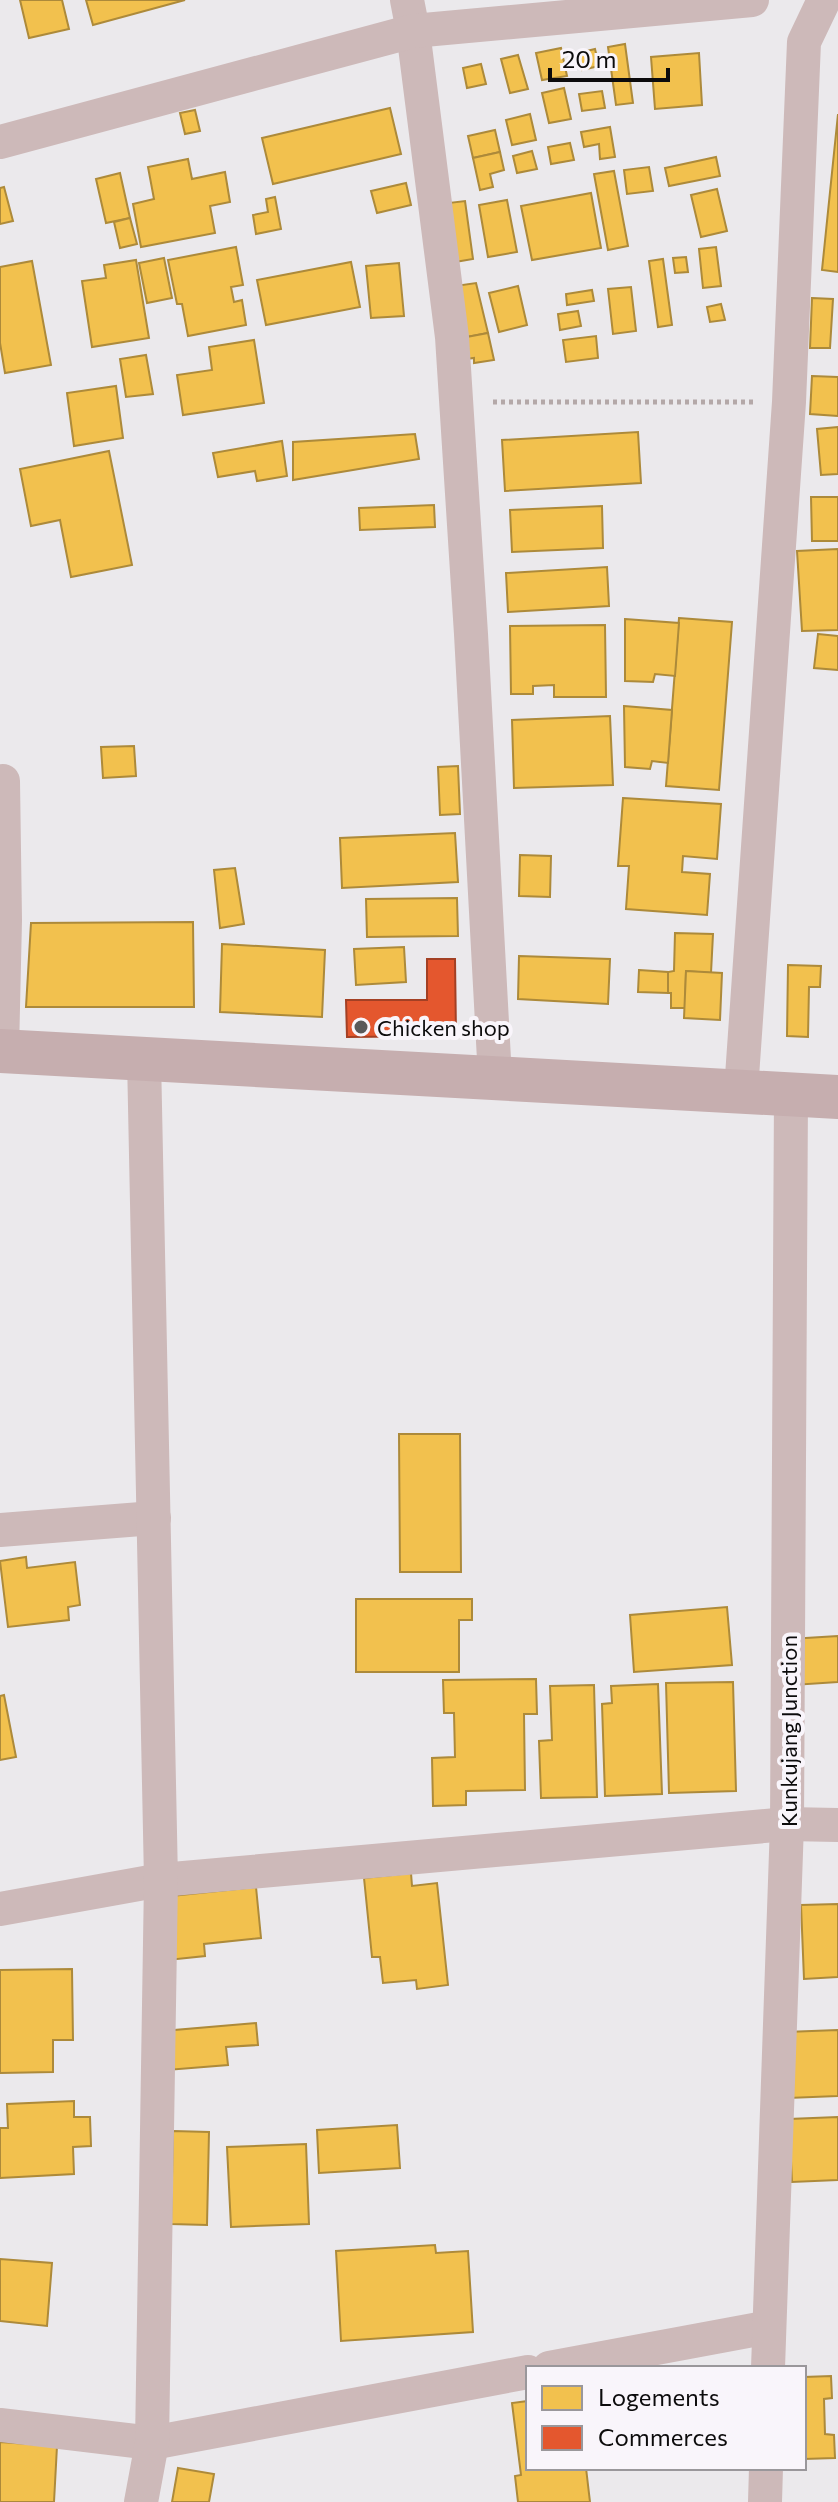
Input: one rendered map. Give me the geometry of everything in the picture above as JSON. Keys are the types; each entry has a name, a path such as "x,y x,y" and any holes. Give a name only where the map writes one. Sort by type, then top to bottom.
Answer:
{"street":[{"path":"0,142 410,15 752,0"},
{"path":"741,1091 789,402 804,42 824,0"},
{"path":"410,15 452,337 495,1078"},
{"path":"3,781 5,920 1,1051 838,1097"},
{"path":"141,2502 152,2443 161,1880 144,1058"},
{"name":"Kunkujang Junction","path":"768,2366 787,1824 791,1094"},
{"path":"0,1530 154,1518"},
{"path":"0,1909 161,1880 787,1824 838,1825"},
{"path":"560,2366 769,2327"},
{"path":"0,2425 152,2443 526,2372"},
{"path":"765,2502 766,2470"}],"path":[{"path":"456,403 789,402"}],"building: Logements":[{"path":"20,0 62,0 69,29 29,38"},
{"path":"86,0 185,0 93,25"},
{"path":"625,44 633,103 616,105 608,47"},
{"path":"561,48 567,76 542,80 536,53"},
{"path":"595,49 599,66 582,70 578,53"},
{"path":"699,53 702,105 655,109 651,57"},
{"path":"518,55 528,89 510,93 501,59"},
{"path":"481,64 486,84 467,88 463,68"},
{"path":"564,88 571,119 549,123 542,93"},
{"path":"602,91 605,108 582,111 579,94"},
{"path":"390,108 401,154 273,184 262,138"},
{"path":"195,110 200,131 185,134 180,113"},
{"path":"530,114 536,140 512,145 506,120"},
{"path":"838,114 838,272 822,270"},
{"path":"610,127 615,157 600,159 599,144 584,147 581,132"},
{"path":"495,130 500,152 473,158 468,136"},
{"path":"570,143 574,160 551,164 548,147"},
{"path":"532,151 537,169 517,173 513,156"},
{"path":"500,152 504,170 490,174 493,187 480,190 473,158"},
{"path":"716,157 720,176 669,186 665,168"},
{"path":"188,159 192,179 225,172 230,202 210,206 215,233 141,247 133,204 154,199 148,167"},
{"path":"649,167 653,191 627,194 624,170"},
{"path":"614,171 628,246 608,250 594,174"},
{"path":"120,173 130,218 106,223 96,179"},
{"path":"406,183 411,205 377,213 371,191"},
{"path":"4,187 13,221 0,224 0,188"},
{"path":"717,189 727,231 701,237 691,195"},
{"path":"591,193 601,248 532,260 521,206"},
{"path":"275,197 281,229 256,234 253,215 268,212 266,199"},
{"path":"507,200 517,252 488,257 479,205"},
{"path":"465,201 473,259 449,263 440,204"},
{"path":"130,218 137,244 120,248 114,222"},
{"path":"236,247 243,285 231,287 234,302 242,300 246,325 188,336 182,304 177,304 168,260"},
{"path":"716,247 721,286 703,288 699,249"},
{"path":"686,257 688,272 675,273 673,258"},
{"path":"164,258 172,298 147,303 139,263"},
{"path":"663,259 672,325 658,327 649,261"},
{"path":"136,260 149,338 92,347 82,281 106,278 104,265"},
{"path":"32,261 51,365 5,373 0,343 0,267"},
{"path":"351,262 360,307 266,325 257,280"},
{"path":"399,263 404,316 371,318 366,266"},
{"path":"476,283 488,333 456,339 448,287"},
{"path":"518,286 527,325 499,332 489,293"},
{"path":"631,287 636,331 613,334 608,289"},
{"path":"592,290 594,301 567,305 566,294"},
{"path":"812,298 833,299 830,348 810,348"},
{"path":"721,304 725,320 710,322 707,307"},
{"path":"578,311 581,326 560,330 558,314"},
{"path":"488,333 494,360 474,363 474,358 459,360 456,339"},
{"path":"596,336 598,358 566,362 563,340"},
{"path":"254,340 264,403 183,415 177,375 212,370 209,347"},
{"path":"146,355 153,394 126,397 120,359"},
{"path":"812,376 838,377 838,416 810,414"},
{"path":"116,386 123,438 74,446 67,393"},
{"path":"838,427 838,474 821,475 817,429"},
{"path":"638,432 641,483 505,491 502,440"},
{"path":"415,434 419,459 293,480 293,442"},
{"path":"282,441 287,476 257,481 255,471 218,477 213,453"},
{"path":"109,451 132,565 71,577 60,520 31,526 20,469"},
{"path":"811,497 838,497 838,541 812,541"},
{"path":"434,505 435,527 360,530 359,508"},
{"path":"602,506 603,548 512,552 510,510"},
{"path":"838,549 838,630 802,631 797,551"},
{"path":"607,567 609,606 508,612 506,573"},
{"path":"679,618 732,622 719,790 666,786"},
{"path":"625,619 679,623 675,676 655,674 653,682 625,681"},
{"path":"605,625 606,697 554,697 554,685 533,686 533,694 511,694 510,626"},
{"path":"818,634 838,636 838,670 814,668"},
{"path":"624,706 672,710 668,763 652,761 650,769 625,767"},
{"path":"610,716 613,785 514,788 512,720"},
{"path":"134,746 136,776 103,778 101,747"},
{"path":"458,766 460,814 440,815 438,767"},
{"path":"623,798 721,804 717,859 683,856 682,872 710,874 707,915 626,909 629,866 618,866"},
{"path":"455,833 458,882 342,888 340,838"},
{"path":"520,855 551,856 550,897 519,896"},
{"path":"235,868 244,924 220,928 214,870"},
{"path":"457,898 458,936 367,937 366,899"},
{"path":"193,922 194,1007 26,1007 31,923"},
{"path":"675,933 713,934 711,973 686,971 685,1008 671,1008 671,993 668,993 668,972 674,971"},
{"path":"222,944 325,950 322,1017 220,1012"},
{"path":"404,947 406,982 356,985 354,949"},
{"path":"519,956 610,959 608,1004 518,999"},
{"path":"788,965 821,966 820,987 809,987 808,1037 787,1036"},
{"path":"639,970 668,972 668,993 638,992"},
{"path":"686,971 722,973 720,1020 684,1018"},
{"path":"399,1434 460,1434 461,1572 400,1572"},
{"path":"26,1557 27,1568 75,1562 80,1605 68,1607 69,1620 8,1627 0,1561"},
{"path":"356,1599 472,1599 472,1620 459,1620 459,1672 356,1672"},
{"path":"727,1607 732,1665 634,1672 630,1615"},
{"path":"838,1636 838,1682 793,1685 790,1639"},
{"path":"536,1679 537,1714 524,1714 525,1790 466,1791 466,1805 433,1806 432,1758 455,1757 454,1713 444,1713 443,1680"},
{"path":"733,1682 736,1791 669,1793 666,1683"},
{"path":"658,1684 662,1794 605,1796 602,1704 612,1703 611,1686"},
{"path":"594,1685 597,1797 541,1798 539,1741 552,1740 550,1686"},
{"path":"4,1695 16,1757 0,1760 0,1696"},
{"path":"411,1873 412,1886 437,1883 448,1985 417,1989 416,1980 383,1983 380,1957 372,1957 364,1878"},
{"path":"256,1887 261,1938 204,1944 205,1956 168,1960 162,1897"},
{"path":"838,1904 838,1977 804,1979 801,1905"},
{"path":"72,1969 73,2040 53,2040 53,2072 0,2073 0,1970"},
{"path":"256,2023 258,2045 226,2047 228,2065 167,2070 163,2031"},
{"path":"838,2030 838,2096 788,2098 786,2032"},
{"path":"74,2101 74,2117 90,2117 91,2146 73,2147 74,2174 0,2178 0,2128 8,2128 7,2104"},
{"path":"838,2117 838,2180 792,2182 789,2119"},
{"path":"397,2125 400,2168 319,2173 317,2130"},
{"path":"173,2131 209,2132 207,2225 171,2224"},
{"path":"306,2144 309,2224 231,2227 227,2147"},
{"path":"435,2245 436,2253 468,2251 473,2332 341,2341 336,2251"},
{"path":"0,2259 52,2263 47,2326 0,2321"},
{"path":"831,2376 832,2398 824,2399 825,2434 834,2435 835,2458 806,2459 806,2377"},
{"path":"526,2401 526,2470 586,2470 590,2502 518,2502 515,2476 521,2475 512,2403"},
{"path":"0,2442 57,2446 54,2502 0,2502"},
{"path":"178,2468 214,2474 209,2502 172,2502"}],"building: Commerces":[{"path":"427,959 455,959 456,1036 347,1037 346,1000 427,1000"}],"place":[{"name":"Chicken shop","path":"361,1027"}]}
